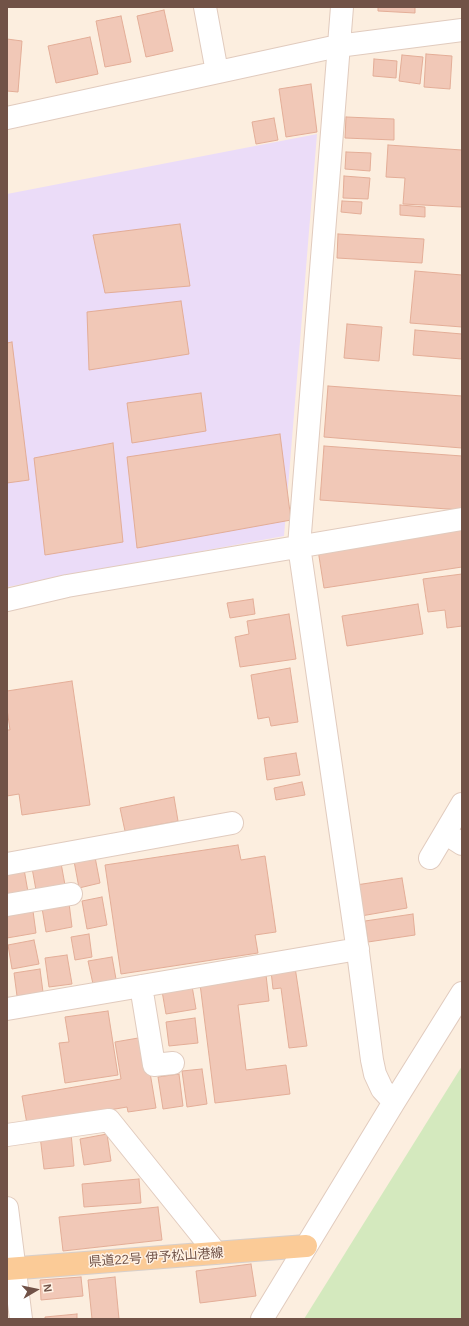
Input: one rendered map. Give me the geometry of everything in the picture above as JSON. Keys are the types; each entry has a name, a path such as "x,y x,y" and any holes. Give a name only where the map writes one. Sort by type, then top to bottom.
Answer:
{"main road":[{"name":"県道22号 伊予松山港線","path":"11,1269 306,1246"}],"street":[{"path":"205,7 217,72"},
{"path":"342,7 299,546 358,949 372,1060 375,1074 382,1089 394,1102"},
{"path":"7,118 338,46 462,30"},
{"path":"7,600 67,586 462,519"},
{"path":"430,858 453,839 462,804"},
{"path":"7,864 232,822"},
{"path":"7,905 71,894"},
{"path":"7,1009 358,949"},
{"path":"141,986 154,1065 173,1063"},
{"path":"262,1319 462,993"},
{"path":"7,1135 109,1120 216,1253"},
{"path":"7,1208 11,1269 21,1319"}],"shaded area":[{"path":"317,134 284,536 7,587 7,194"}],"green space":[{"path":"462,1066 462,1319 304,1319"}],"building":[{"path":"378,7 415,7 415,13 378,11"},
{"path":"164,10 173,51 146,57 137,16"},
{"path":"121,16 131,62 105,67 96,21"},
{"path":"90,37 98,74 56,83 48,46"},
{"path":"7,39 22,41 18,92 7,91"},
{"path":"426,54 452,56 450,89 424,87"},
{"path":"402,55 423,57 420,84 399,81"},
{"path":"374,59 397,61 396,78 373,76"},
{"path":"311,84 317,132 286,137 279,89"},
{"path":"346,117 394,119 394,140 345,138"},
{"path":"274,118 278,140 256,144 252,122"},
{"path":"388,145 462,150 462,207 403,204 405,178 386,177"},
{"path":"346,152 371,153 370,171 345,169"},
{"path":"344,176 370,178 368,199 343,198"},
{"path":"342,201 362,202 361,214 341,212"},
{"path":"400,205 425,207 425,217 400,215"},
{"path":"180,224 190,286 105,293 93,235"},
{"path":"338,234 424,239 422,263 337,258"},
{"path":"415,271 462,275 462,327 410,323"},
{"path":"181,301 189,354 89,370 87,312"},
{"path":"347,324 382,327 379,361 344,358"},
{"path":"415,330 462,334 462,359 413,355"},
{"path":"12,342 29,480 7,483 7,343"},
{"path":"328,386 462,396 462,448 324,437"},
{"path":"201,393 206,431 132,443 127,403"},
{"path":"280,434 291,520 137,548 127,457"},
{"path":"113,443 123,542 45,555 34,458"},
{"path":"324,446 462,456 462,510 320,500"},
{"path":"462,528 462,567 324,588 318,550"},
{"path":"462,574 462,626 447,628 445,610 428,612 423,579"},
{"path":"253,599 255,614 230,618 227,603"},
{"path":"418,604 423,634 347,646 342,616"},
{"path":"289,614 296,659 240,667 235,637 249,634 247,621"},
{"path":"290,668 298,722 271,726 269,717 258,719 251,675"},
{"path":"72,681 90,805 22,815 19,794 7,796 7,730 10,730 7,709 7,691"},
{"path":"296,753 300,775 267,780 264,758"},
{"path":"302,782 305,795 276,800 274,788"},
{"path":"174,797 178,821 125,831 120,808"},
{"path":"238,845 241,860 265,856 276,932 255,935 258,953 121,974 105,865"},
{"path":"95,857 100,883 79,888 74,861"},
{"path":"61,863 65,885 36,890 32,868"},
{"path":"24,869 28,892 7,895 7,872"},
{"path":"402,878 407,908 361,916 356,885"},
{"path":"102,897 107,925 87,929 82,901"},
{"path":"69,903 72,927 46,932 42,908"},
{"path":"33,911 36,933 7,938 7,916"},
{"path":"413,914 415,935 368,942 365,921"},
{"path":"89,934 92,957 75,960 71,937"},
{"path":"34,940 39,964 12,969 8,945"},
{"path":"67,955 72,984 49,987 45,958"},
{"path":"112,957 116,979 93,984 88,961"},
{"path":"295,967 307,1046 289,1048 281,988 273,989 271,971"},
{"path":"40,969 43,992 17,996 14,973"},
{"path":"266,975 269,1001 238,1005 246,1070 286,1065 290,1094 215,1103 200,984"},
{"path":"192,986 196,1009 166,1014 162,991"},
{"path":"108,1011 118,1075 65,1083 59,1043 69,1042 65,1017"},
{"path":"195,1018 198,1043 169,1046 166,1022"},
{"path":"144,1037 156,1108 128,1112 127,1107 27,1124 22,1096 121,1079 115,1042"},
{"path":"202,1069 207,1104 187,1107 182,1071"},
{"path":"179,1074 183,1106 163,1109 158,1077"},
{"path":"71,1133 74,1166 44,1169 40,1136"},
{"path":"107,1134 111,1161 84,1165 80,1139"},
{"path":"139,1179 141,1203 84,1207 82,1184"},
{"path":"158,1207 162,1240 63,1251 59,1217"},
{"path":"251,1264 256,1296 200,1303 196,1271"},
{"path":"81,1277 83,1296 41,1300 40,1280"},
{"path":"115,1277 119,1319 92,1319 88,1280"},
{"path":"77,1314 77,1319 45,1319 45,1317"}]}
